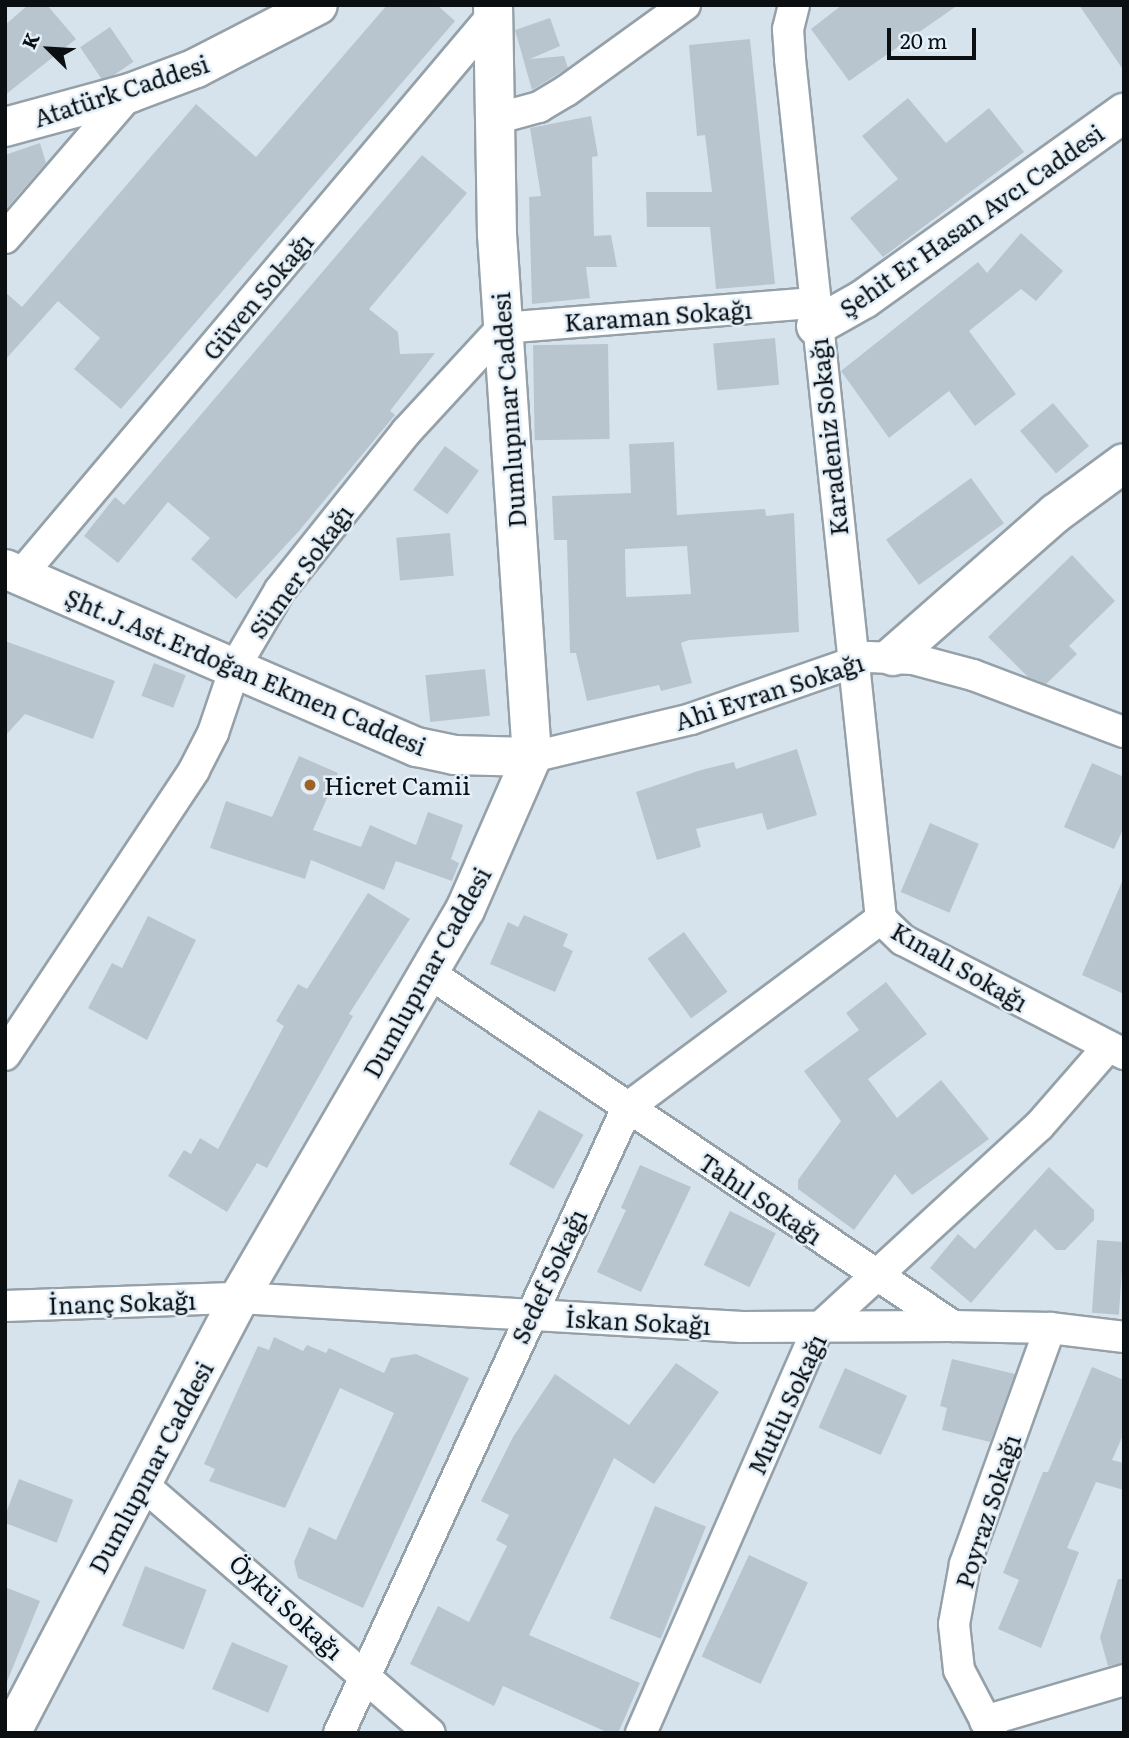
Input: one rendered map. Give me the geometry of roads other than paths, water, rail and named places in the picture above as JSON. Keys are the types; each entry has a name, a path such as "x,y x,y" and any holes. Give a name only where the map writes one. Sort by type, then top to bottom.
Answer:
{"street":[{"name":"Atatürk Caddesi","path":"235,50 278,5"},
{"name":"Atatürk Caddesi","path":"5,127 130,93 235,50 318,5"},
{"path":"495,119 538,107 566,91 685,5"},
{"name":"Karadeniz Sokağı","path":"794,5 788,29 790,59 852,660"},
{"name":"Dumlupınar Caddesi","path":"11,1733 239,1298 465,910 532,757 502,328 493,10"},
{"name":"Güven Sokağı","path":"13,572 493,10"},
{"path":"5,238 130,93"},
{"name":"Şehit Er Hasan Avcı Caddesi","path":"815,314 864,299 1124,113"},
{"name":"Karaman Sokağı","path":"502,328 815,314"},
{"name":"Sümer Sokağı","path":"5,1055 194,770 213,733 236,665 279,590 367,479 502,328"},
{"path":"893,656 1056,513 1124,463"},
{"name":"Şht.J.Ast.Erdoğan Ekmen Caddesi","path":"13,572 236,665 417,747 454,755 532,757"},
{"name":"Ahi Evran Sokağı","path":"532,757 691,719 852,660 893,656 1012,687 1124,732"},
{"name":"Kınalı Sokağı","path":"852,660 881,919 903,940 1116,1051"},
{"name":"Sedef Sokağı","path":"339,1733 627,1108 881,919"},
{"name":"Tahıl Sokağı","path":"429,973 953,1326"},
{"name":"Mutlu Sokağı","path":"641,1733 817,1329 874,1274 1039,1126 1116,1051"},
{"name":"İnanç Sokağı","path":"5,1306 239,1298"},
{"name":"İskan Sokağı","path":"239,1298 817,1329 953,1326"},
{"path":"953,1326 1050,1328 1124,1337"},
{"name":"Poyraz Sokağı","path":"989,1727 959,1671 954,1624 965,1564 1050,1328"},
{"name":"Öykü Sokağı","path":"141,1483 430,1733"},
{"path":"989,1727 1124,1680"}],"place":[{"name":"Hicret Camii","path":"310,785"}]}
